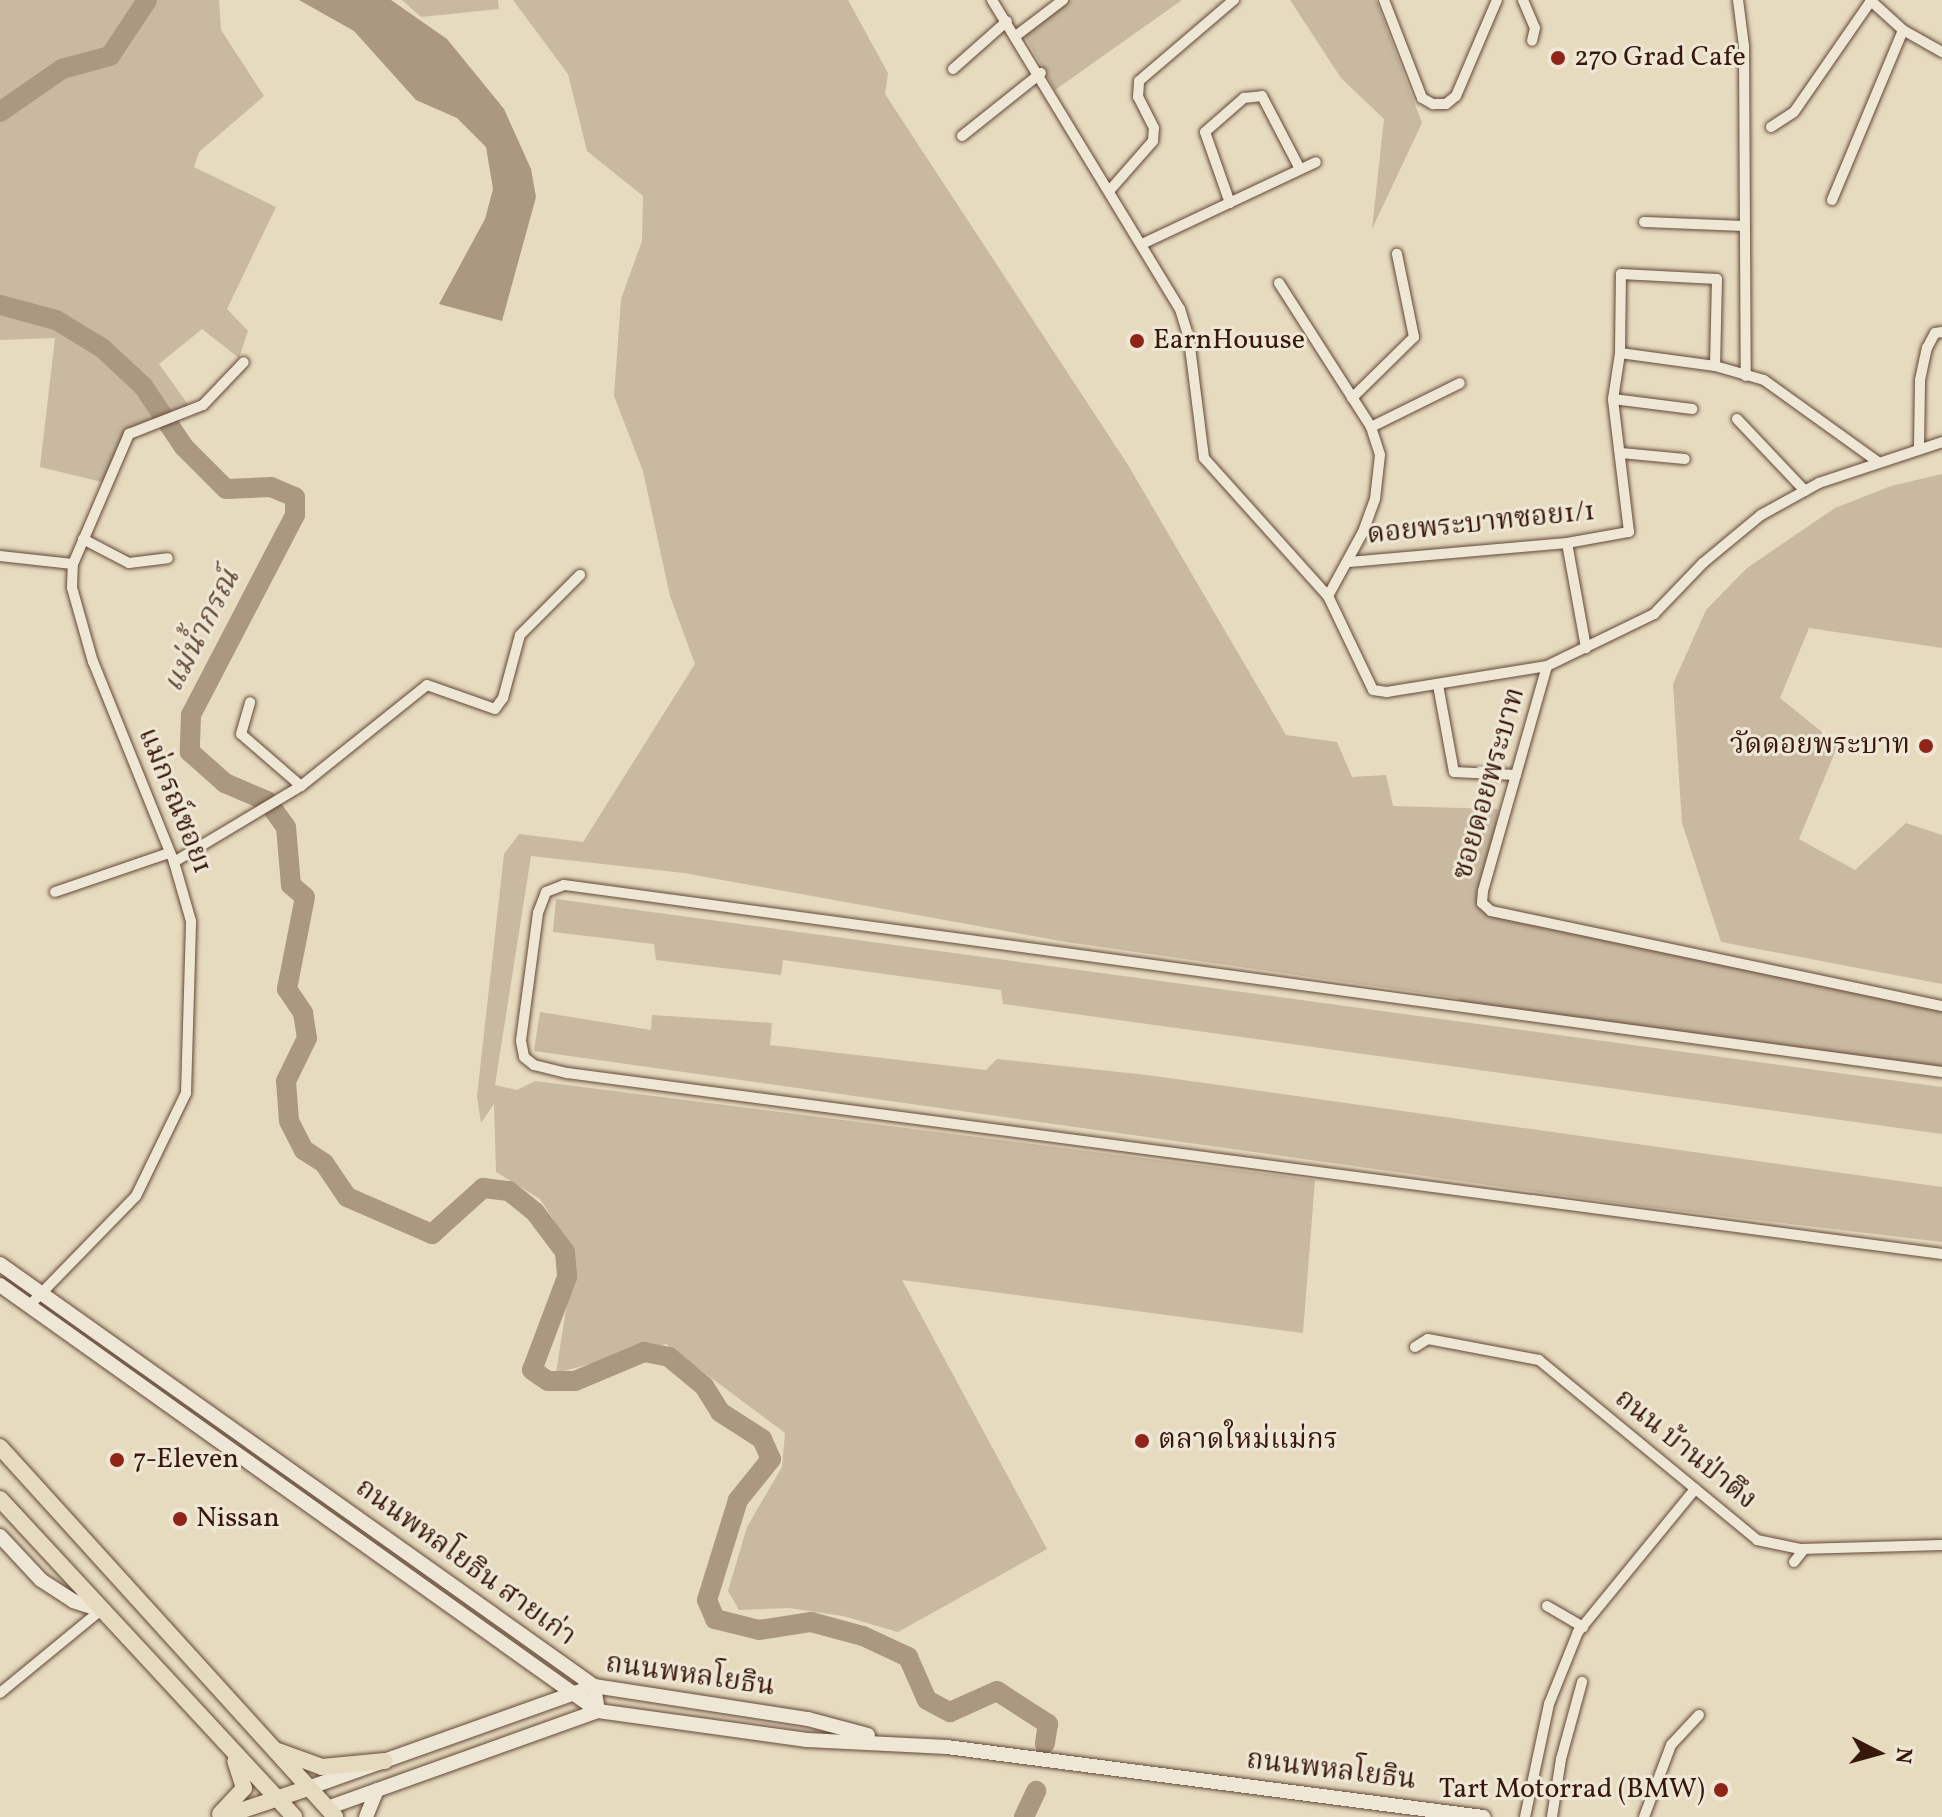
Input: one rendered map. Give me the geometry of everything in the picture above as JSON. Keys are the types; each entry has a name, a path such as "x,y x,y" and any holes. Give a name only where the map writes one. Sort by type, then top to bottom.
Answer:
{"main road":[{"name":"ถนนพหลโยธิน สายเก่า","path":"0,1264 594,1686"},
{"name":"ถนนพหลโยธิน สายเก่า","path":"0,1285 598,1711"},
{"path":"0,1447 331,1813"},
{"path":"0,1499 294,1817"},
{"path":"0,1536 41,1580 73,1601 101,1610"},
{"path":"536,1709 552,1689 540,1668"},
{"name":"ถนนพหลโยธิน","path":"308,1788 594,1686 808,1719 888,1740 1483,1817"},
{"path":"594,1686 598,1711"},
{"name":"ถนนพหลโยธิน","path":"331,1813 377,1790 598,1711 807,1740 888,1740"},
{"path":"215,1817 244,1788 228,1749"},
{"path":"272,1749 322,1767 385,1761"},
{"path":"222,1817 308,1788"},
{"path":"366,1817 377,1790"},
{"path":"305,1817 331,1813"}],"street":[{"path":"992,0 1041,73 1180,309 1189,339 1204,458 1328,596 1373,690 1438,685 1547,666"},
{"path":"1017,35 1063,0"},
{"path":"1110,190 1153,141 1154,128 1138,97 1139,81 1234,0"},
{"path":"1384,0 1422,98 1433,104 1456,96 1497,0"},
{"path":"1523,0 1535,28 1532,41"},
{"path":"1738,0 1746,376"},
{"path":"1771,127 1794,112 1871,1 1903,30 1942,52"},
{"path":"953,69 1007,21"},
{"path":"1832,200 1903,30"},
{"path":"962,136 1041,73"},
{"path":"1230,203 1205,132 1244,98 1262,96 1300,169"},
{"path":"1142,244 1316,162"},
{"path":"1644,222 1745,226"},
{"path":"1352,398 1414,337 1397,254"},
{"name":"ดอยพระบาทซอย1/1","path":"1349,562 1567,543 1629,532 1613,399 1620,353 1621,274 1717,279 1715,366"},
{"path":"1279,283 1371,427 1380,455 1379,479 1349,562 1328,596"},
{"path":"1919,447 1920,380 1927,348 1935,333 1942,332"},
{"path":"1620,353 1715,366 1764,380 1878,462"},
{"name":"แม่กรณ์ซอย1","path":"29,1306 136,1196 186,1093 191,921 172,857 93,662 72,588 73,564 129,434 203,405 244,362"},
{"path":"1371,427 1460,383"},
{"path":"1613,399 1692,409"},
{"path":"1737,419 1805,491"},
{"name":"ซอยดอยพระบาท","path":"1942,442 1919,447 1805,491 1761,515 1703,563 1654,614 1547,666 1482,903 1491,911 1942,1006"},
{"path":"1621,453 1685,459"},
{"path":"83,539 129,563 168,558"},
{"path":"1567,543 1586,648"},
{"path":"0,556 73,564"},
{"path":"55,892 172,857 259,814 301,786 427,685 495,709 503,698 520,635 580,575"},
{"path":"1438,685 1454,772 1516,775"},
{"path":"250,702 241,734 301,786"},
{"path":"1942,1072 564,885 546,892 538,913 521,1041 524,1057 534,1065 567,1073 1942,1254"},
{"name":"ถนน บ้านป่าตึง","path":"1415,1347 1428,1339 1539,1360 1757,1540 1804,1549 1942,1545"},
{"path":"1525,1817 1549,1704 1580,1630 1695,1489"},
{"path":"1794,1562 1804,1549"},
{"path":"1547,1606 1580,1630"},
{"path":"0,1693 101,1610"},
{"path":"1552,1817 1561,1759 1582,1682"},
{"path":"1644,1817 1671,1745 1699,1715"}],"shaded area":[{"path":"0,0 219,0 221,30 264,96 199,152 194,167 276,207 227,309 248,331 239,358 202,329 159,364 192,410 128,432 106,483 40,467 55,338 0,340"},
{"path":"299,0 391,0 447,39 504,109 531,169 536,197 502,321 439,304 485,219 493,189 486,147 457,118 416,100 354,31"},
{"path":"402,0 498,0 499,9 421,17"},
{"path":"513,0 848,0 888,73 885,94 1128,465 1286,735 1337,742 1352,777 1386,775 1393,806 1498,809 1486,912 1942,1006 1942,1072 1460,1007 1458,998 1066,942 684,873 531,856 495,1085 517,1090 535,1081 1315,1180 1303,1333 902,1280 1047,1549 898,1632 843,1616 789,1608 739,1610 728,1591 747,1527 782,1467 785,1433 666,1344 556,1373 575,1252 540,1199 496,1172 494,1104 481,1123 477,1096 504,854 519,834 583,842 695,664 670,596 643,471 614,396 621,299 642,241 643,196 587,151 568,74"},
{"path":"1063,0 1182,0 1055,90 1022,31"},
{"path":"1290,0 1376,0 1422,123 1372,229 1384,119 1341,78"},
{"path":"1942,474 1942,648 1809,628 1780,698 1838,745 1799,839 1855,870 1906,823 1942,835 1942,984 1721,942 1682,823 1673,684 1706,610 1747,568 1835,508 1891,486"},
{"path":"556,899 1942,1087 1942,1134 1003,1004 1001,990 783,960 781,975 656,960 654,944 553,932"},
{"path":"540,1012 651,1030 652,1015 772,1023 770,1045 986,1070 997,1059 1147,1075 1942,1187 1942,1242 1631,1205 534,1051"}],"waterway":[{"name":"แม่น้ำกรณ์","path":"0,112 62,69 110,56 147,0"},
{"name":"แม่น้ำกรณ์","path":"0,305 56,320 102,348 143,386 184,447 226,489 271,487 295,497 295,515 191,715 190,752 225,783 267,801 286,827 291,885 305,897 287,989 303,1013 307,1038 286,1081 289,1121 304,1150 324,1163 347,1197 432,1234 483,1188 509,1191 535,1212 565,1252 567,1277 532,1370 548,1381 575,1381 644,1352 669,1357 704,1386 720,1412 762,1439 771,1459 738,1500 707,1600 715,1619 759,1630 811,1622 863,1636 908,1657 927,1700 950,1712 997,1691 1048,1724 1045,1744"},
{"name":"แม่น้ำกรณ์","path":"1024,1817 1036,1791"}],"place":[{"name":"270 Grad Cafe","path":"1558,58"},
{"name":"EarnHouuse","path":"1137,341"},
{"name":"วัดดอยพระบาท","path":"1926,746"},
{"name":"ตลาดใหม่แม่กร","path":"1142,1441"},
{"name":"7-Eleven","path":"117,1460"},
{"name":"Nissan","path":"180,1519"},
{"name":"Tart Motorrad (BMW)","path":"1721,1790"}]}
